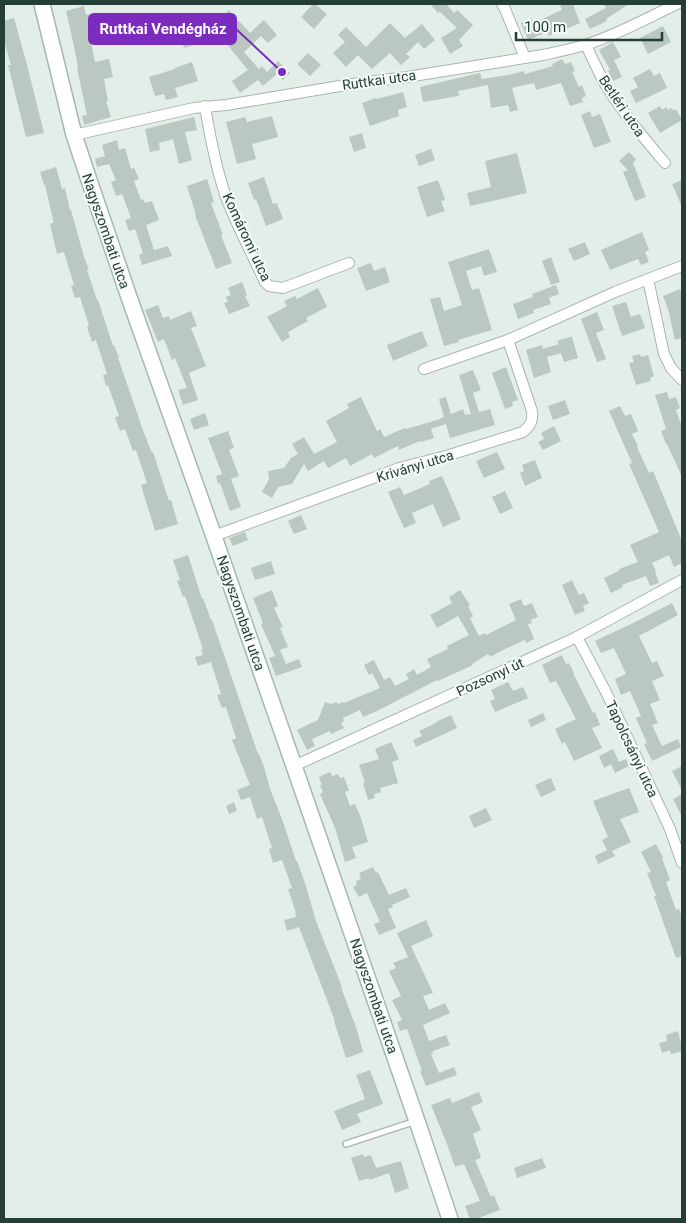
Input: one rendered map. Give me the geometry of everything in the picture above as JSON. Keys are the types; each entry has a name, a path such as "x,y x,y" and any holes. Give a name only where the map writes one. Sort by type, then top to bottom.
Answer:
{"street":[{"name":"Nagyszombati utca","path":"42,4 74,135 450,1219"},
{"path":"502,4 525,58"},
{"name":"Ruttkai utca","path":"74,135 205,106 407,77 558,52 586,45 609,36 677,4"},
{"name":"Betléri utca","path":"586,45 604,82 645,140 664,162"},
{"name":"Komáromi utca","path":"205,106 218,170 227,197 265,282 269,286 283,288 349,263"},
{"path":"424,369 508,340 615,292 682,266"},
{"path":"648,279 664,354 671,368 682,380"},
{"name":"Kriványi utca","path":"214,536 399,468 446,456 523,432 533,419 532,410 508,340"},
{"name":"Pozsonyi út","path":"294,766 577,637 682,580"},
{"name":"Tapolcsányi utca","path":"577,637 608,696 670,829 682,863"}],"lane":[{"path":"346,1144 417,1120"}],"building":[{"path":"313,4 327,14 314,29 301,17"},
{"path":"430,4 449,4 447,5 454,13 457,10 473,25 459,40 463,46 450,54 441,38 457,28"},
{"path":"573,4 580,23 549,36 547,32 528,40 521,23 532,18 533,23 562,10 560,6"},
{"path":"604,4 629,4 606,19 607,21 590,29 585,19 606,8"},
{"path":"84,6 86,15 92,14 98,36 90,38 95,62 109,59 113,77 104,79 108,101 106,101 111,117 84,125 82,116 87,115 66,11"},
{"path":"229,10 250,33 264,20 277,35 268,43 261,36 244,52 259,69 262,66 267,72 278,61 290,73 283,80 277,74 263,86 258,80 240,93 232,81 248,70 221,37 232,28 222,16"},
{"path":"14,18 44,133 26,137 4,41 4,21"},
{"path":"390,23 405,38 422,24 435,40 424,49 418,42 406,54 410,57 401,65 390,53 372,69 358,55 346,67 333,53 345,42 338,35 346,27 366,47"},
{"path":"663,26 671,42 648,54 640,38"},
{"path":"189,34 193,45 184,48 181,37"},
{"path":"613,42 621,57 614,60 622,77 613,81 608,71 610,70 599,50"},
{"path":"308,53 321,65 310,76 297,64"},
{"path":"562,59 565,64 571,62 575,71 572,72 579,87 582,85 586,96 582,98 583,102 570,106 561,83 536,90 534,83 512,88 518,110 510,112 508,105 491,108 488,85 458,91 459,96 423,102 420,87 480,73 482,79 524,71 525,74 553,66 552,64"},
{"path":"192,62 198,81 175,88 178,97 166,100 164,94 155,96 149,77"},
{"path":"650,69 654,76 660,73 667,88 636,103 630,91 638,87 633,78"},
{"path":"403,92 407,107 398,110 399,116 370,126 362,103"},
{"path":"660,106 662,110 666,107 668,110 671,108 673,110 676,109 682,120 660,133 648,113"},
{"path":"590,111 592,117 600,114 611,142 594,148 581,115"},
{"path":"272,116 278,137 252,144 256,159 237,164 226,122 245,117 247,122"},
{"path":"194,117 197,130 185,132 192,160 179,164 173,139 159,143 160,150 150,152 145,129"},
{"path":"362,133 366,148 354,152 349,137"},
{"path":"117,140 119,150 125,148 131,169 134,168 139,179 134,181 141,200 143,199 145,203 152,201 159,220 146,225 154,250 168,246 172,256 142,265 139,255 143,253 135,229 129,231 125,220 131,218 122,194 116,196 111,182 116,180 109,164 97,167 95,159 105,156 102,145"},
{"path":"431,149 435,160 419,166 415,155"},
{"path":"629,152 636,159 633,163 646,197 635,201 623,172 628,170 619,161"},
{"path":"517,153 527,193 470,206 467,193 491,187 485,161"},
{"path":"56,167 62,189 65,188 97,300 169,501 171,500 178,524 155,531 141,485 147,483 136,450 133,451 125,429 120,431 115,417 119,416 108,385 106,386 103,375 107,374 96,340 92,342 80,297 75,298 71,286 74,285 64,252 57,254 50,224 54,222 40,172"},
{"path":"264,177 273,204 277,203 283,219 266,226 248,183"},
{"path":"207,179 214,202 211,203 232,263 216,269 195,215 187,186"},
{"path":"438,180 445,200 441,201 445,211 427,217 417,187"},
{"path":"682,180 682,207 672,184"},
{"path":"642,232 649,250 645,252 649,262 641,265 638,259 610,270 601,250"},
{"path":"585,242 590,254 574,261 568,249"},
{"path":"489,249 497,272 484,276 481,266 466,271 472,290 479,288 492,330 444,346 430,299 440,297 444,311 462,305 448,262"},
{"path":"551,257 560,282 551,285 542,261"},
{"path":"371,263 374,271 385,267 390,282 366,291 357,268"},
{"path":"242,282 247,295 245,296 250,306 229,314 224,303 228,302 226,297 231,295 228,288"},
{"path":"556,285 559,294 549,298 551,304 533,310 534,313 518,319 513,304 533,297 532,294"},
{"path":"318,288 327,307 306,318 308,321 288,332 290,337 282,342 267,317 287,306 284,301 295,296 297,299"},
{"path":"680,289 682,295 682,338 675,340 663,296"},
{"path":"626,302 631,317 640,314 645,328 622,336 612,306"},
{"path":"158,305 163,318 169,316 170,320 191,311 197,326 191,328 206,366 189,373 198,400 183,405 178,390 187,388 175,358 172,360 164,339 158,342 145,310"},
{"path":"597,312 604,330 596,333 606,359 597,362 581,319"},
{"path":"422,331 428,346 393,361 387,345"},
{"path":"572,337 578,358 564,362 561,353 547,357 551,372 534,378 526,350 542,345 543,349 559,344 557,341"},
{"path":"640,354 641,357 648,355 654,376 650,378 651,381 636,385 629,363 634,362 632,356"},
{"path":"506,367 518,400 512,402 513,406 505,409 492,373"},
{"path":"473,370 481,390 473,393 479,412 490,409 495,425 450,438 446,424 431,429 434,438 420,441 399,450 398,446 374,458 372,454 350,466 346,458 328,468 324,461 308,471 304,464 292,484 278,487 272,498 262,492 269,479 268,471 284,468 291,458 298,454 292,444 304,437 314,454 337,442 326,421 349,408 347,404 361,397 377,431 380,429 384,437 405,428 444,417 439,399 446,397 451,414 463,409 465,415 471,414 459,375"},
{"path":"667,392 669,399 676,397 680,408 676,410 682,427 682,477 661,431 666,429 655,395"},
{"path":"565,400 570,414 553,420 548,406"},
{"path":"620,406 625,416 631,414 638,431 632,434 637,447 649,473 653,471 682,541 682,563 674,567 669,555 652,563 659,583 650,586 646,576 622,585 623,587 611,593 604,578 619,569 638,562 630,545 659,532 629,464 632,463 609,411"},
{"path":"205,413 209,425 194,430 190,419"},
{"path":"554,426 561,441 543,450 538,442 544,439 541,433"},
{"path":"228,431 234,448 229,450 239,476 231,479 241,507 230,511 220,483 218,484 216,476 222,474 208,438"},
{"path":"497,452 505,469 484,478 476,461"},
{"path":"535,460 542,478 525,486 520,473 524,471 522,465"},
{"path":"442,476 461,519 443,527 433,504 412,513 416,523 404,528 388,492 400,487 404,495 430,484 429,481"},
{"path":"505,491 513,508 500,514 492,497"},
{"path":"301,515 307,529 294,534 288,521"},
{"path":"245,532 248,540 233,546 229,538"},
{"path":"188,555 202,599 212,620 270,789 305,883 316,921 357,1030 363,1052 346,1058 335,1021 299,927 287,931 284,920 296,917 296,913 288,889 292,888 282,860 273,863 269,849 272,848 262,817 257,819 250,797 241,800 237,790 250,785 232,740 236,738 226,707 222,708 217,695 221,694 211,662 198,666 195,657 203,655 201,650 203,649 185,596 183,597 177,581 180,580 173,560"},
{"path":"271,561 275,574 255,580 251,568"},
{"path":"572,580 579,595 584,593 589,603 583,606 585,611 575,615 562,585"},
{"path":"272,590 278,606 274,608 283,627 280,628 288,647 280,650 286,664 299,659 302,667 276,676 269,658 275,656 261,624 263,623 253,598"},
{"path":"460,590 470,605 468,606 473,616 470,618 479,636 485,633 486,635 516,620 509,604 521,599 524,606 532,603 538,617 531,620 532,623 528,624 534,639 526,643 525,640 490,657 488,654 473,665 437,680 363,717 360,710 343,718 344,721 341,723 344,728 331,734 330,731 312,739 315,746 307,750 297,730 318,720 325,702 331,704 337,702 338,704 344,703 380,688 372,673 369,675 364,665 374,660 384,680 390,677 395,686 409,679 406,674 414,669 417,675 431,667 427,659 448,649 447,646 469,635 458,616 437,628 430,615 452,603 449,597"},
{"path":"672,603 678,615 639,636 652,663 657,661 664,676 652,681 660,700 650,704 658,723 652,725 662,746 678,739 681,747 652,761 644,744 647,743 636,718 641,716 630,691 621,695 615,679 626,674 614,648 601,653 595,641"},
{"path":"562,655 566,664 569,663 600,725 592,728 602,748 574,761 565,742 562,744 555,729 576,719 556,681 550,683 542,665"},
{"path":"508,682 513,691 523,687 528,698 495,712 490,701 495,699 491,690"},
{"path":"543,713 546,720 531,727 528,720"},
{"path":"451,715 457,728 416,747 413,740 422,736 419,731"},
{"path":"391,742 399,759 392,762 398,783 380,788 381,792 374,794 375,798 368,800 359,765 379,759 375,749"},
{"path":"613,749 619,762 626,759 629,766 615,773 611,764 604,768 599,756"},
{"path":"682,766 682,790 672,771"},
{"path":"330,772 332,776 338,774 340,778 344,777 349,790 345,792 350,806 355,804 368,842 352,847 356,858 345,862 335,828 320,794 323,792 319,777"},
{"path":"551,778 556,790 541,797 535,785"},
{"path":"629,788 639,812 620,819 631,842 612,851 615,856 598,864 595,856 607,850 602,840 608,837 593,801"},
{"path":"682,794 682,817 673,799"},
{"path":"234,802 237,811 229,814 226,806"},
{"path":"486,808 492,820 474,828 469,816"},
{"path":"656,844 663,857 670,880 666,882 676,910 679,909 682,917 682,956 676,958 647,873 651,872 641,852"},
{"path":"373,867 376,873 378,872 389,895 406,888 410,897 392,905 393,907 388,909 396,928 379,935 374,924 380,922 367,893 359,897 353,887 357,885 356,881 361,879 359,873"},
{"path":"426,920 433,936 411,946 433,993 423,996 429,1010 445,1003 450,1013 423,1025 429,1041 446,1035 450,1045 433,1051 431,1054 439,1073 454,1067 457,1075 426,1086 407,1029 400,1031 397,1022 402,1020 392,1000 401,996 389,971 396,968 393,963 408,957 397,933"},
{"path":"678,1031 682,1051 671,1054 670,1050 662,1053 659,1043 667,1041 666,1035"},
{"path":"370,1070 383,1104 357,1114 361,1122 342,1130 334,1111 365,1099 356,1075"},
{"path":"479,1092 483,1102 471,1107 481,1130 473,1134 481,1158 475,1160 491,1197 494,1195 500,1210 476,1219 470,1219 465,1206 480,1201 464,1164 455,1167 431,1105 450,1098 452,1103"},
{"path":"363,1154 364,1157 371,1155 376,1168 401,1161 409,1188 395,1193 389,1173 369,1180 369,1178 359,1181 351,1158"},
{"path":"542,1158 546,1168 517,1178 514,1168"}],"place":[{"name":"Ruttkai Vendégház","path":"282,72"}]}
